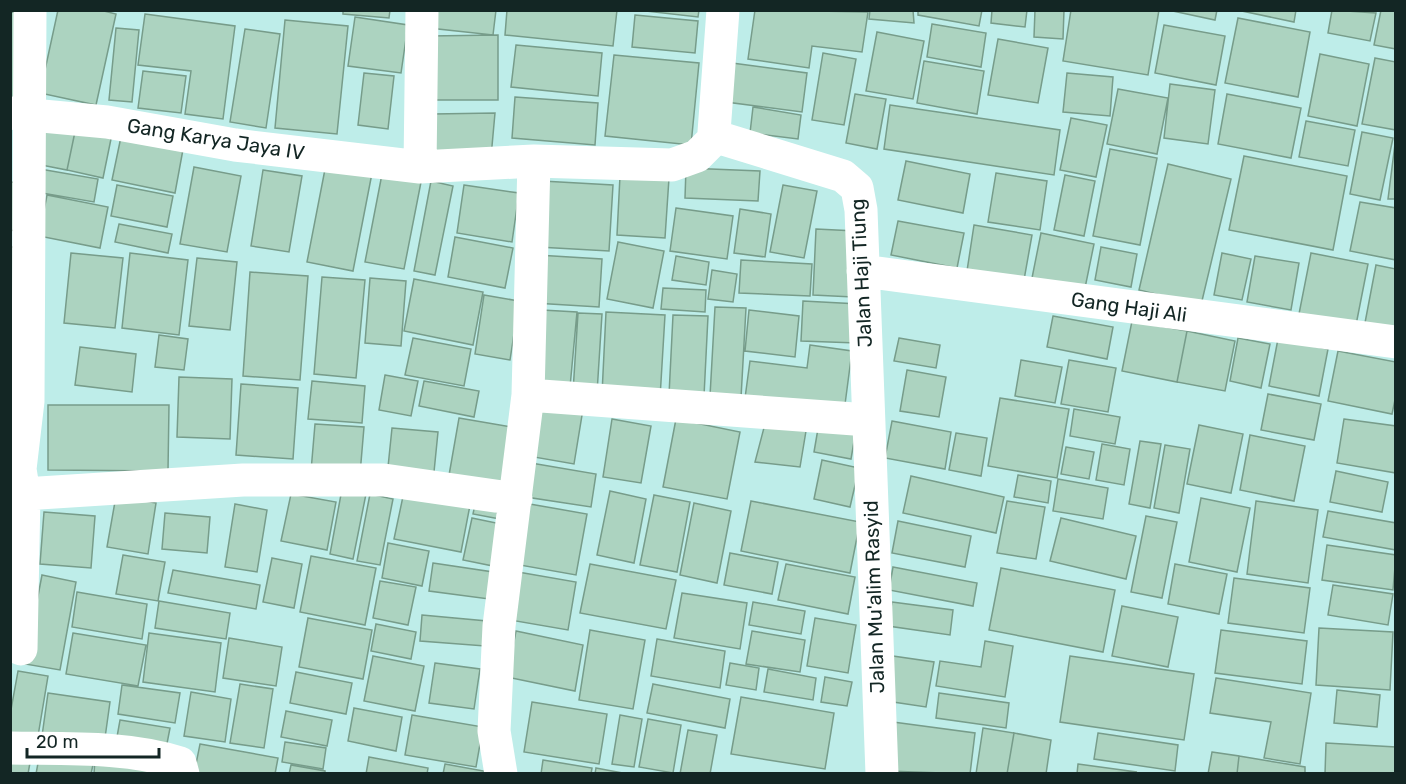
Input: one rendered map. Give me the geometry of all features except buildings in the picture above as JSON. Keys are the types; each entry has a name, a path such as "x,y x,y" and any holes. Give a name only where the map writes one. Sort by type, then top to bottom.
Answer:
{"street":[{"path":"21,649 24,494 20,470 28,401 27,164 21,113 30,10"},
{"path":"420,167 422,10"},
{"path":"717,136 712,127 723,10"},
{"name":"Gang Karya Jaya IV","path":"21,113 107,122 235,146 420,167 534,161 672,165 697,156 717,136"},
{"name":"Jalan Haji Tiung","path":"717,136 843,176 857,188 861,210 868,420"},
{"path":"501,774 494,731 499,626 528,395 534,161"},
{"name":"Gang Haji Ali","path":"862,271 1395,342"},
{"path":"528,395 868,420"},
{"name":"Jalan Mu'alim Rasyid","path":"868,420 882,774"},
{"path":"24,494 243,480 384,480 516,499"},
{"path":"10,748 84,749 167,758 180,762 183,774"}]}
